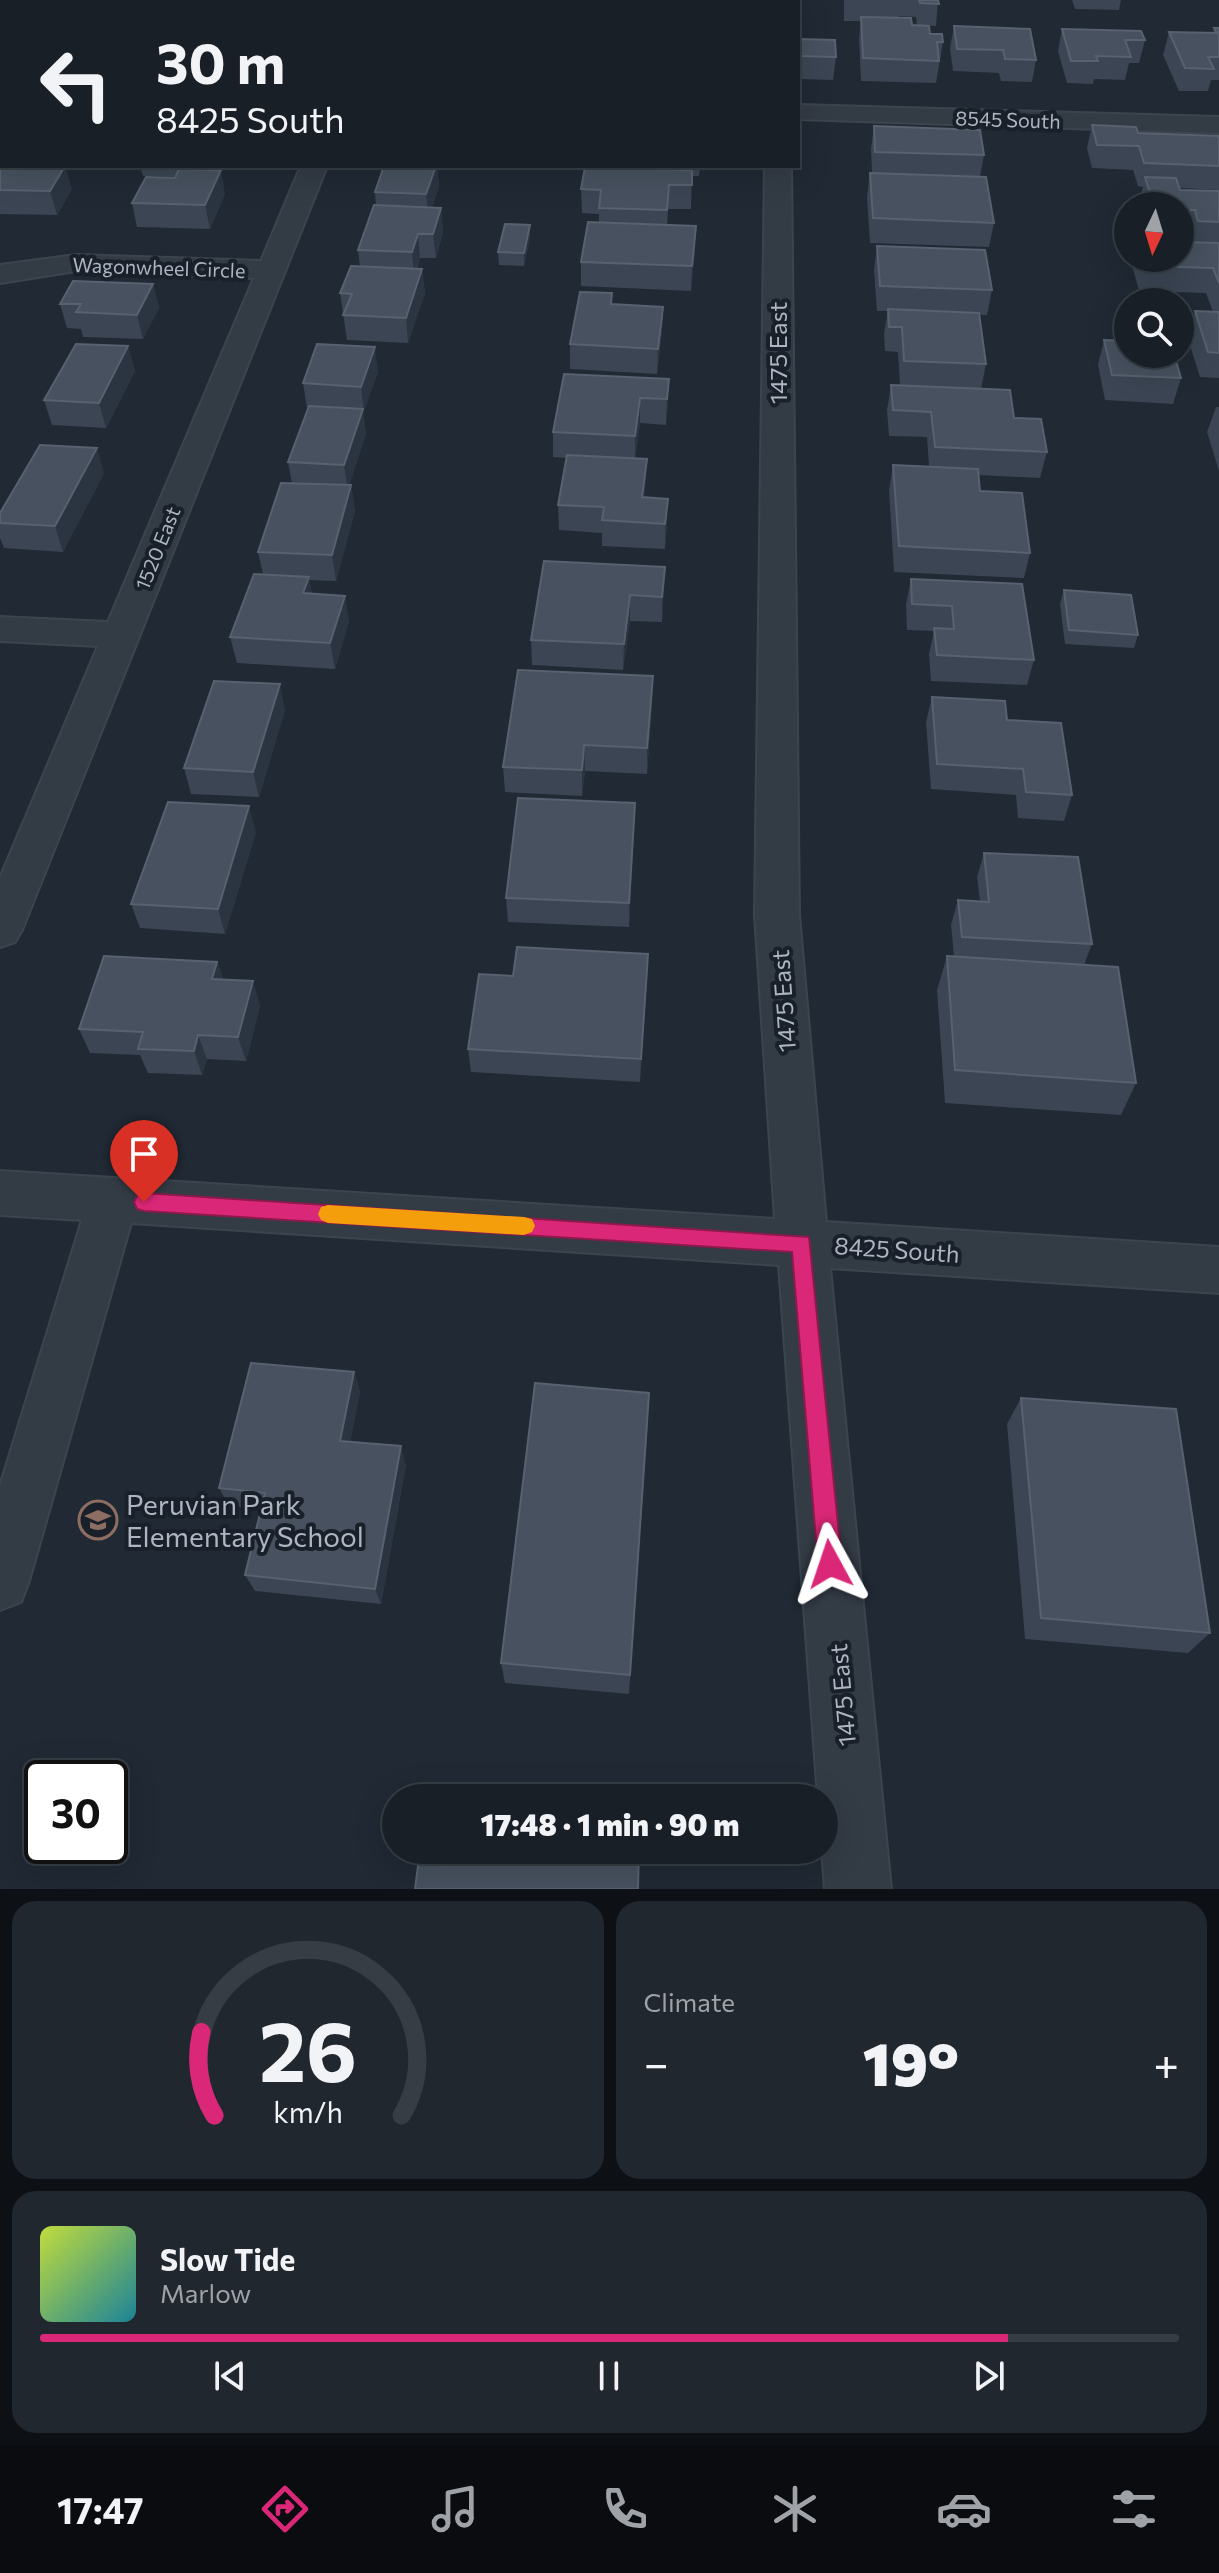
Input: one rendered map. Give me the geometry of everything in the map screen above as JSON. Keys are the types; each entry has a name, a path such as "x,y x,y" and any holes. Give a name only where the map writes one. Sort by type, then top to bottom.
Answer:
{"street":[{"name":"8545 South","path":"800,112 1219,125"},
{"name":"1520 East","path":"0,930 313,168"},
{"name":"1475 East","path":"778,168 777,915 856,1861"},
{"name":"Wagonwheel Circle","path":"0,274 76,263 271,270"},
{"path":"0,629 121,635"},
{"name":"8425 South","path":"0,1193 1219,1270"},
{"path":"0,1581 113,1200"}],"building":[{"path":"919,0 938,0 939,4 920,3"},
{"path":"861,17 911,18 912,25 929,26 930,34 942,34 943,42 937,42 939,61 863,58"},
{"path":"954,26 1030,29 1036,60 1005,59 1003,50 957,49"},
{"path":"1214,28 1219,28 1219,57 1208,57 1214,69 1185,68 1169,32 1217,33"},
{"path":"1062,29 1141,31 1145,40 1125,40 1131,57 1096,56 1098,61 1071,61"},
{"path":"800,39 835,40 836,57 800,56"},
{"path":"1092,125 1136,127 1138,133 1219,136 1219,166 1144,163 1139,146 1097,145"},
{"path":"874,126 980,130 984,155 875,152"},
{"path":"0,168 64,168 50,191 0,190"},
{"path":"383,168 435,168 426,194 375,192"},
{"path":"585,168 692,170 692,185 669,185 667,210 599,208 601,190 581,189"},
{"path":"179,169 221,170 205,205 132,203 146,177 175,178"},
{"path":"870,173 986,177 994,223 873,218"},
{"path":"1145,177 1176,178 1180,190 1219,191 1219,222 1198,221 1194,210 1194,192 1150,192"},
{"path":"374,205 441,208 433,234 418,234 412,252 358,250"},
{"path":"588,222 696,226 692,266 581,262"},
{"path":"505,224 530,225 524,253 498,252"},
{"path":"1194,242 1219,243 1219,283 1213,268 1194,267"},
{"path":"877,246 985,250 992,290 880,286"},
{"path":"351,266 422,269 406,318 343,315 352,294 340,293"},
{"path":"73,281 153,284 137,315 76,312 81,304 60,304"},
{"path":"580,292 612,293 611,304 663,307 658,349 570,344"},
{"path":"888,309 979,313 986,364 904,361 902,327 889,327"},
{"path":"1195,311 1219,312 1219,353 1208,352"},
{"path":"1104,340 1114,340 1114,368 1178,368 1181,378 1112,375"},
{"path":"76,344 128,346 99,403 44,400"},
{"path":"317,344 375,347 361,387 303,383"},
{"path":"564,374 669,379 667,399 640,398 635,436 553,432"},
{"path":"891,385 1010,390 1014,418 1041,419 1047,452 935,447 931,412 893,410"},
{"path":"309,406 363,409 344,465 288,462"},
{"path":"40,445 97,448 55,526 0,523 0,513"},
{"path":"567,455 647,459 642,497 668,499 665,524 602,520 604,507 558,505"},
{"path":"893,465 978,469 980,491 1022,493 1030,553 899,546"},
{"path":"281,483 351,485 332,555 258,552"},
{"path":"544,561 665,567 662,597 630,595 624,644 531,640"},
{"path":"254,574 309,577 303,593 345,596 330,643 230,637"},
{"path":"911,579 1022,584 1034,660 937,655 934,628 954,629 952,606 912,604"},
{"path":"1064,590 1131,595 1138,635 1069,630"},
{"path":"518,670 653,676 647,748 584,745 582,770 503,767"},
{"path":"214,681 280,684 253,772 184,768"},
{"path":"932,697 1005,701 1007,720 1061,723 1072,795 1026,792 1023,769 937,764"},
{"path":"518,798 635,803 629,903 506,898"},
{"path":"168,802 249,806 218,909 131,904"},
{"path":"984,853 1078,857 1092,944 962,937 958,900 989,902"},
{"path":"517,947 648,954 641,1059 468,1049 479,974 513,976"},
{"path":"104,956 217,962 212,979 253,981 238,1037 198,1035 194,1051 138,1049 143,1032 79,1029"},
{"path":"947,956 1118,967 1136,1083 955,1070"},
{"path":"251,1363 354,1372 340,1441 401,1446 375,1589 245,1575 265,1493 219,1488"},
{"path":"535,1383 649,1393 630,1675 501,1663"},
{"path":"1021,1398 1176,1409 1210,1633 1041,1618"},
{"path":"418,1864 639,1864 638,1889 415,1889"}],"slow traffic":[{"path":"328,1214 524,1226"}],"place":[{"name":"Peruvian Park Elementary School","path":"98,1520"}],"route":[{"path":"144,1202 802,1243 830,1564"}]}
